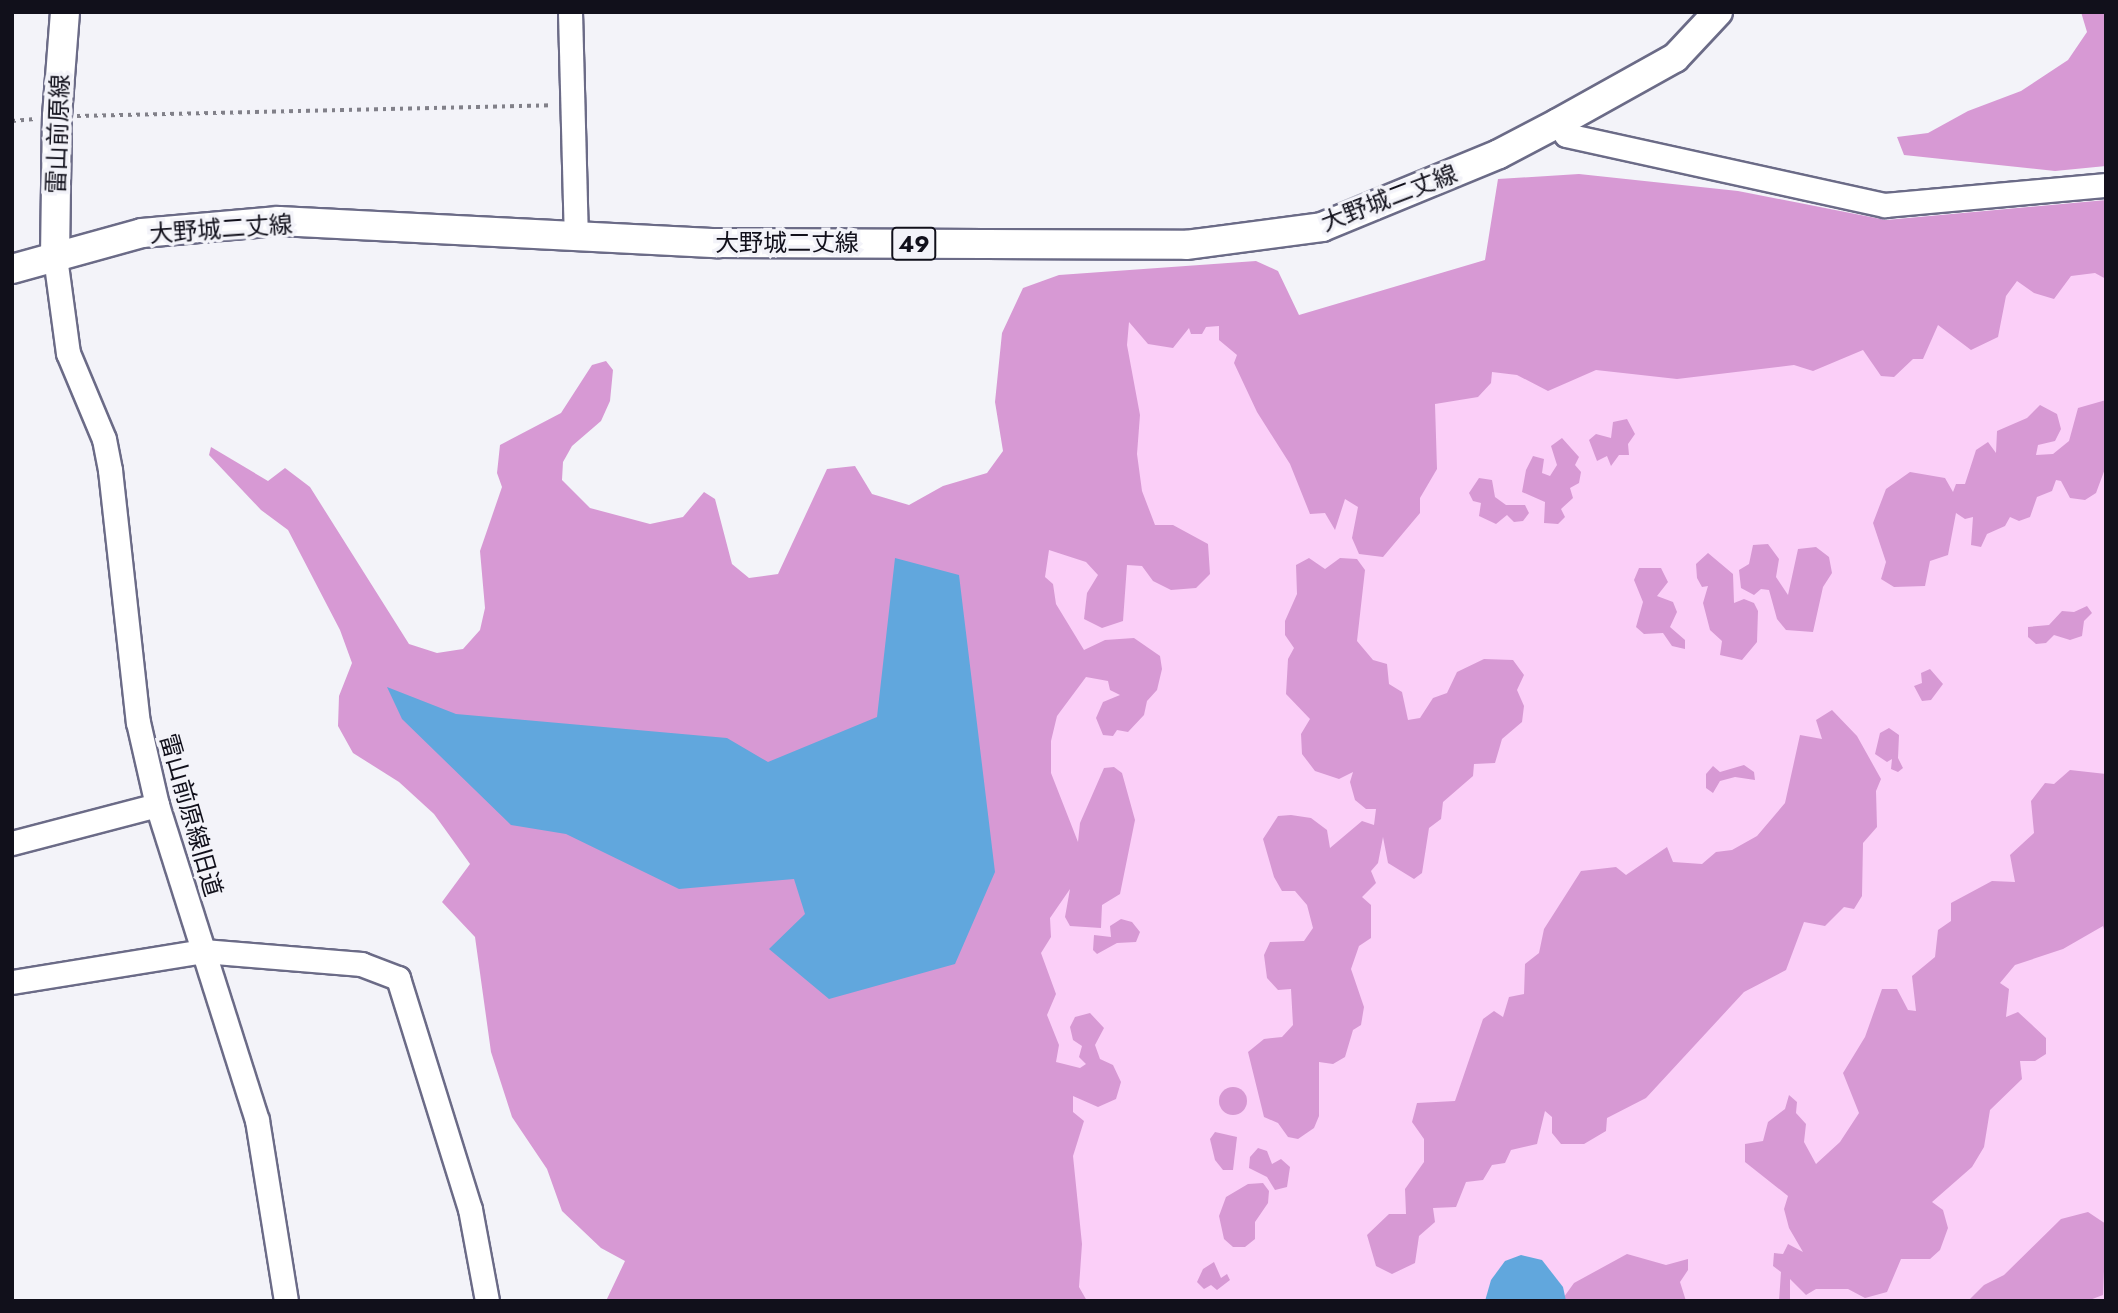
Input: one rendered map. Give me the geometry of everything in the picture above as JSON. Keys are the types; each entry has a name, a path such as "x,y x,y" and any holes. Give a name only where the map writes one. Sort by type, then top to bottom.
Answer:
{"main road":[{"name":"雷山前原線","path":"55,257 57,116 65,12"},
{"name":"大野城二丈線","path":"12,269 142,233 278,221 717,243 1186,245 1322,227 1499,155 1558,123 1675,58 1718,12"}],"street":[{"path":"570,12 576,237"},
{"path":"1558,123 1566,135 1885,205 2106,185"},
{"name":"雷山前原線旧道","path":"55,257 68,353 104,439 110,470 138,722 157,805 257,1119 286,1301"},
{"path":"12,843 157,805"},
{"path":"12,982 203,951 361,964 398,978 470,1209 486,1301"}],"path":[{"path":"12,121 57,116 573,104"}],"shaded area":[{"path":"2081,12 2106,12 2106,166 2055,171 1904,155 1897,137 1928,133 1968,111 2021,91 2068,60 2087,32"},
{"path":"1579,174 1738,191 1886,220 2106,200 2106,279 2095,273 2071,276 2054,299 2034,293 2017,281 2006,296 1998,337 1971,350 1938,325 1923,359 1913,359 1894,377 1881,376 1863,350 1813,371 1794,365 1677,379 1596,370 1548,391 1517,375 1492,372 1491,383 1478,397 1435,404 1437,469 1420,498 1420,513 1383,557 1359,554 1352,538 1358,507 1345,499 1335,530 1325,513 1310,514 1290,464 1257,412 1234,363 1237,355 1219,340 1219,326 1206,327 1202,334 1191,334 1189,328 1173,348 1148,344 1129,322 1127,345 1140,415 1137,454 1142,491 1155,525 1173,525 1208,544 1210,574 1196,588 1171,590 1153,581 1142,566 1127,565 1123,621 1102,628 1084,619 1087,593 1098,575 1086,562 1049,550 1045,577 1053,584 1056,604 1084,650 1105,640 1134,638 1160,656 1162,669 1157,690 1147,701 1144,715 1128,732 1117,730 1113,736 1103,735 1096,718 1103,702 1120,695 1110,690 1108,681 1086,677 1057,716 1051,741 1051,773 1078,842 1080,823 1104,768 1114,767 1122,773 1135,820 1120,894 1102,905 1101,928 1070,926 1065,917 1070,889 1050,918 1051,937 1041,953 1056,994 1047,1015 1059,1045 1056,1062 1080,1068 1086,1064 1079,1057 1082,1046 1073,1040 1070,1027 1075,1017 1090,1013 1104,1028 1095,1045 1100,1059 1113,1065 1121,1082 1116,1099 1098,1107 1073,1096 1073,1112 1084,1121 1073,1156 1082,1244 1079,1287 1087,1301 606,1301 625,1261 601,1248 562,1211 547,1169 512,1117 491,1052 475,937 442,902 470,864 434,814 399,782 353,753 338,726 339,696 352,663 340,630 288,530 261,510 209,455 211,447 268,481 285,468 310,487 409,644 437,653 463,649 480,630 485,608 480,551 502,487 497,473 500,445 561,413 592,365 606,361 613,370 610,401 601,421 572,446 563,462 562,480 590,508 650,524 683,517 704,492 715,499 732,564 749,578 778,574 827,469 855,466 872,494 909,505 943,486 987,473 1003,451 995,402 1002,333 1023,288 1059,275 1256,261 1278,271 1299,315 1485,260 1498,179"},
{"path":"2106,228 2106,1301 950,1301 996,553 1076,319 1294,326 1520,248"},
{"path":"2106,400 2106,466 2096,493 2085,500 2070,498 2061,481 2056,480 2052,491 2037,497 2030,517 2019,521 2010,517 2005,526 1987,534 1981,547 1971,545 1973,517 1965,519 1956,513 1948,555 1930,561 1925,586 1894,587 1881,579 1886,562 1873,523 1886,489 1910,472 1945,478 1953,492 1956,484 1965,484 1976,450 1988,442 1996,453 1997,431 2027,418 2040,405 2057,414 2061,429 2055,441 2038,445 2036,455 2053,454 2069,441 2078,408"},
{"path":"1627,419 1635,434 1628,444 1629,455 1619,455 1611,466 1607,456 1597,461 1589,440 1596,434 1611,438 1613,422"},
{"path":"1562,438 1579,457 1575,465 1581,472 1579,483 1570,488 1573,498 1561,509 1565,517 1558,524 1544,523 1545,502 1522,492 1526,470 1533,456 1544,459 1542,473 1550,476 1557,465 1551,446"},
{"path":"1479,478 1492,480 1495,497 1506,505 1525,505 1529,513 1523,521 1514,522 1507,515 1496,524 1479,516 1481,503 1473,501 1469,493"},
{"path":"1768,544 1779,559 1776,577 1788,595 1798,549 1816,547 1829,557 1832,573 1823,587 1813,632 1786,630 1777,619 1769,590 1761,589 1754,595 1741,588 1739,570 1749,564 1753,545"},
{"path":"1708,553 1733,574 1734,603 1744,599 1754,603 1758,611 1757,642 1742,660 1720,655 1722,641 1710,630 1703,603 1708,586 1702,587 1697,578 1696,564"},
{"path":"1309,558 1325,569 1340,558 1357,559 1365,570 1357,641 1373,660 1387,664 1389,684 1402,692 1408,720 1420,718 1433,698 1447,693 1457,672 1484,659 1513,660 1524,675 1517,690 1524,706 1522,722 1502,739 1495,763 1474,764 1473,776 1443,802 1441,819 1429,828 1422,873 1414,879 1388,863 1383,837 1378,863 1371,871 1376,883 1362,897 1371,905 1371,938 1359,946 1351,969 1364,1007 1361,1025 1353,1030 1345,1057 1333,1064 1319,1062 1319,1116 1314,1128 1298,1139 1288,1137 1278,1123 1264,1117 1248,1052 1264,1039 1282,1037 1293,1025 1291,989 1278,990 1267,978 1264,955 1270,942 1304,941 1313,928 1307,905 1295,891 1282,891 1274,877 1263,839 1278,816 1291,815 1311,818 1327,830 1330,848 1362,821 1374,825 1376,809 1366,809 1355,800 1350,782 1353,772 1339,779 1315,771 1302,754 1301,734 1310,719 1286,694 1288,659 1294,648 1285,635 1285,621 1297,594 1296,565"},
{"path":"1639,568 1661,568 1668,582 1657,596 1673,602 1677,612 1670,627 1685,640 1685,649 1672,646 1663,633 1644,634 1636,627 1643,602 1634,580"},
{"path":"2087,606 2092,613 2084,621 2082,636 2070,640 2054,635 2046,643 2036,644 2028,637 2028,627 2049,625 2062,611 2074,612"},
{"path":"1930,669 1943,684 1931,700 1922,701 1914,686 1922,683 1921,673"},
{"path":"1832,710 1857,736 1881,779 1876,791 1877,827 1863,843 1862,896 1854,909 1844,907 1825,926 1804,922 1786,970 1744,992 1646,1098 1607,1118 1606,1131 1584,1144 1561,1144 1552,1133 1552,1117 1545,1111 1537,1144 1511,1150 1505,1163 1492,1165 1483,1180 1466,1182 1456,1207 1433,1208 1435,1222 1419,1236 1415,1263 1392,1274 1376,1266 1367,1235 1389,1214 1406,1214 1405,1189 1424,1162 1424,1139 1412,1122 1417,1103 1455,1101 1483,1019 1494,1011 1503,1017 1509,997 1524,994 1525,964 1539,953 1544,929 1581,871 1616,867 1626,875 1667,847 1673,862 1702,864 1716,852 1732,850 1757,836 1785,803 1800,735 1822,739 1816,720"},
{"path":"1889,728 1899,735 1898,758 1903,768 1898,772 1891,769 1892,759 1887,762 1875,754 1880,733"},
{"path":"1744,765 1754,772 1755,780 1735,777 1720,781 1713,793 1706,788 1706,774 1713,766 1720,772"},
{"path":"2070,770 2106,774 2106,936 2103,926 2063,949 2015,965 2000,983 2009,989 2006,1017 2018,1012 2046,1038 2046,1054 2035,1061 2020,1061 2022,1079 1990,1110 1984,1147 1972,1167 1932,1202 1943,1210 1948,1228 1940,1250 1930,1259 1901,1259 1887,1292 1865,1298 1848,1289 1816,1289 1806,1295 1790,1279 1790,1301 1779,1301 1781,1272 1773,1266 1774,1253 1783,1254 1788,1244 1803,1252 1789,1228 1784,1209 1788,1196 1745,1162 1745,1144 1763,1141 1768,1122 1785,1109 1789,1095 1797,1102 1796,1113 1806,1124 1804,1142 1816,1164 1840,1142 1859,1113 1843,1073 1865,1037 1882,989 1897,989 1908,1010 1916,1011 1912,976 1935,957 1938,930 1951,921 1951,903 1992,881 2015,882 2010,855 2034,833 2031,801 2045,783 2054,784"},
{"path":"1121,919 1132,922 1140,932 1136,942 1117,943 1097,954 1093,950 1094,935 1111,937 1110,926"},
{"path":"1233,1087 1243,1091 1247,1101 1243,1111 1233,1115 1223,1111 1219,1101 1223,1091"},
{"path":"1215,1132 1237,1137 1233,1170 1223,1170 1215,1160 1210,1139"},
{"path":"1258,1148 1267,1151 1272,1164 1281,1159 1290,1167 1287,1187 1275,1190 1267,1177 1249,1168 1250,1157"},
{"path":"1263,1183 1269,1191 1268,1203 1255,1222 1255,1239 1245,1247 1233,1247 1224,1239 1219,1216 1226,1197 1248,1184"},
{"path":"2088,1212 2106,1224 2103,1295 2087,1301 1968,1301 1984,1285 2004,1275 2061,1219"},
{"path":"1627,1254 1666,1265 1688,1259 1688,1270 1680,1282 1686,1301 1561,1301 1574,1283"},
{"path":"1214,1262 1221,1278 1227,1274 1230,1280 1217,1290 1211,1285 1204,1289 1197,1282 1203,1269"}],"water":[{"path":"895,558 959,575 995,872 955,964 829,999 769,949 805,914 794,879 679,889 566,834 511,825 402,719 387,687 456,714 727,738 768,762 877,717"},
{"path":"1521,1255 1542,1260 1563,1287 1566,1301 1485,1301 1491,1280 1505,1261"}]}
